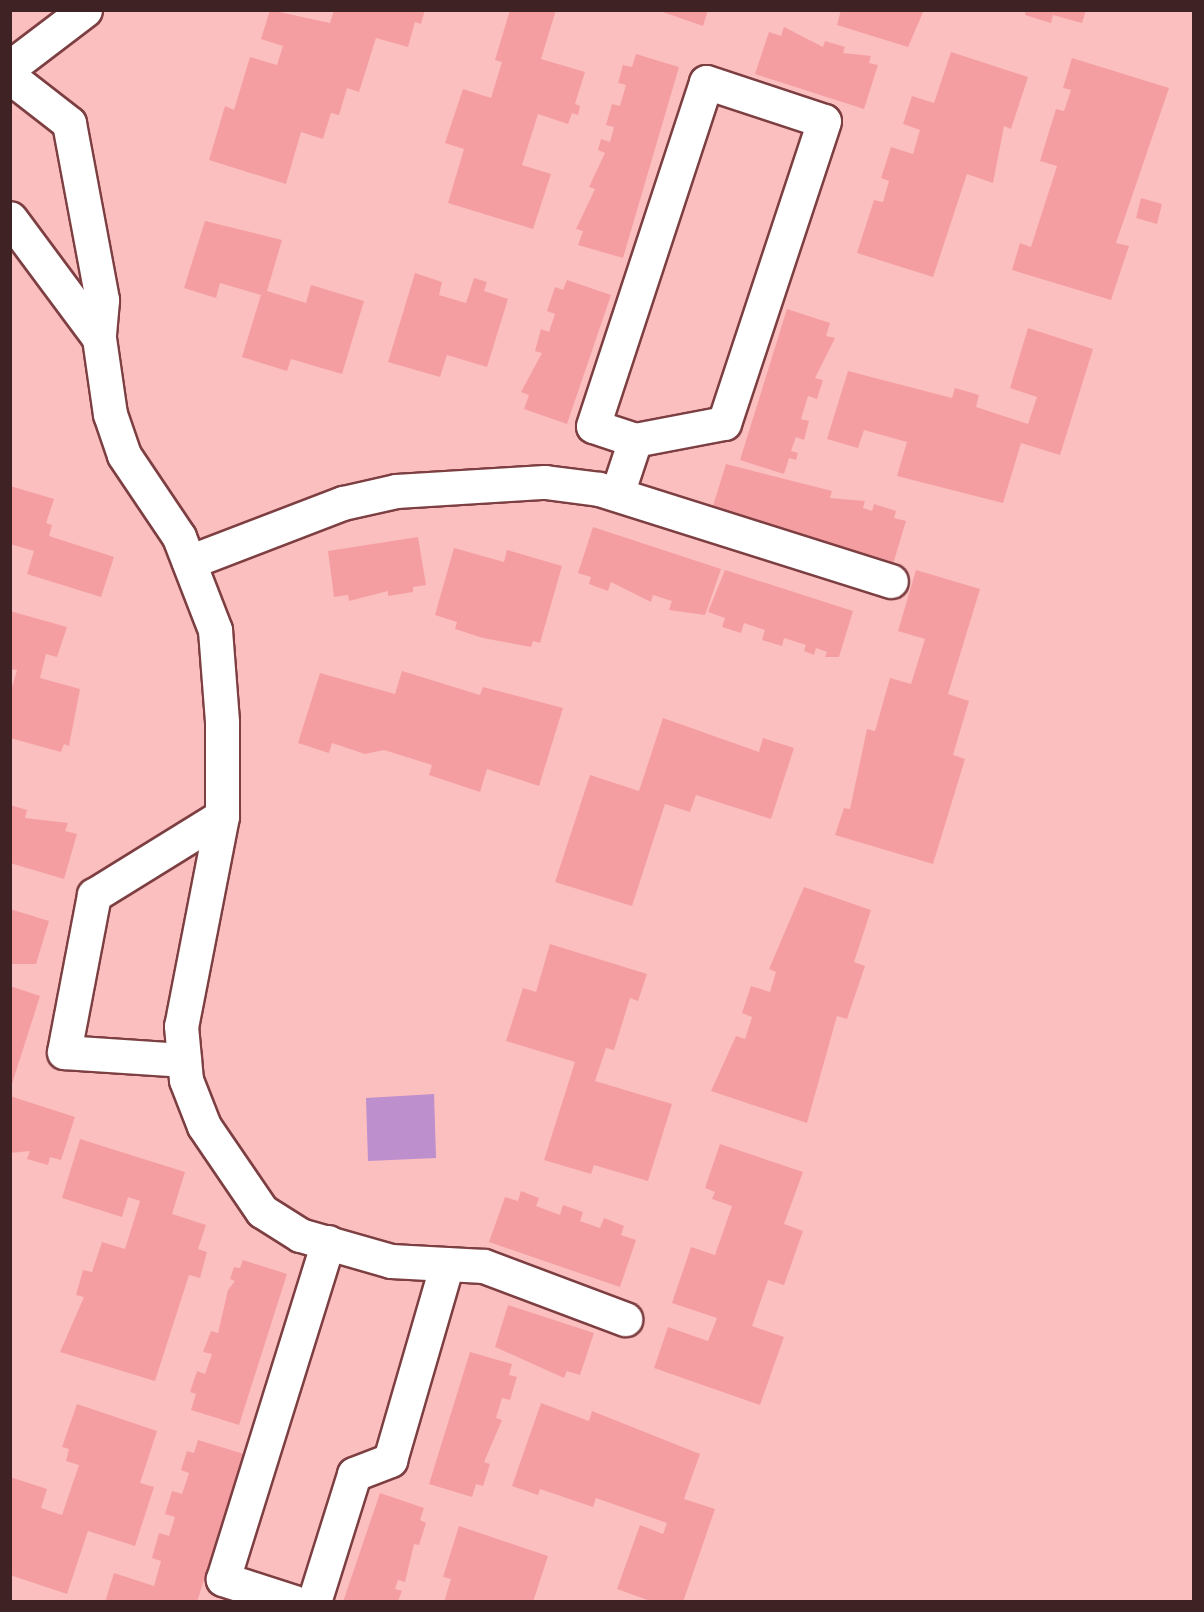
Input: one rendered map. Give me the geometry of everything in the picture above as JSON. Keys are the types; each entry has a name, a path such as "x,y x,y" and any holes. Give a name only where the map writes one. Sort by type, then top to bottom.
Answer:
{"street":[{"path":"10,67 85,10"},
{"path":"10,77 69,123 102,300 99,338 110,414 124,455 189,562 215,630 222,722 222,816 181,1026 184,1060 204,1126 262,1210 300,1235 391,1261 484,1266 625,1319"},
{"path":"706,82 824,121 724,423 635,440 593,426 706,82"},
{"path":"10,218 99,338"},
{"path":"617,494 635,440"},
{"path":"189,562 343,503 396,491 546,482 617,494 891,581"},
{"path":"184,1060 64,1052 94,895 222,816"},
{"path":"294,1602 223,1579 328,1242"},
{"path":"314,1602 354,1474 390,1460 447,1264"}],"shaded area":[{"path":"434,1094 436,1158 368,1161 366,1098"}],"building":[{"path":"270,10 330,23 334,10 425,10 421,24 415,22 408,47 376,38 359,92 347,88 339,115 331,113 323,139 301,132 286,184 209,160 225,106 234,110 250,57 277,65 283,46 261,39"},
{"path":"510,10 556,10 541,59 585,72 575,104 580,106 578,115 572,113 568,124 538,114 522,165 551,174 533,229 448,203 464,149 445,143 463,89 491,98 502,62 495,60"},
{"path":"657,10 708,10 703,26"},
{"path":"841,10 924,10 908,47 837,25"},
{"path":"1026,10 1086,10 1082,23 1053,15 1051,23 1025,15"},
{"path":"784,27 823,47 825,41 845,47 843,53 871,56 869,63 878,65 864,109 755,74 769,32 781,36"},
{"path":"951,52 1028,77 1011,129 1004,126 993,183 967,174 933,277 857,253 874,200 883,202 889,181 881,178 891,147 913,154 920,130 903,124 912,96 934,103"},
{"path":"636,54 679,67 623,258 578,245 583,231 576,229 595,189 589,187 605,153 598,150 601,139 610,142 614,127 606,125 612,104 620,106 626,85 618,83 623,65 632,67"},
{"path":"1072,58 1169,88 1116,243 1129,246 1111,300 1012,270 1020,243 1031,247 1057,166 1040,161 1056,109 1064,111 1071,90 1063,88"},
{"path":"1141,198 1162,204 1157,224 1136,218"},
{"path":"205,221 282,240 267,291 306,303 311,285 364,301 342,374 291,359 287,371 242,357 261,295 220,283 216,298 184,288"},
{"path":"415,273 442,282 439,295 466,303 474,278 487,282 484,291 508,299 487,367 447,355 440,377 388,362"},
{"path":"567,280 611,295 567,424 524,409 529,395 521,392 542,353 535,351 541,329 549,332 555,314 547,311 555,287 563,290"},
{"path":"787,309 830,323 826,336 835,338 815,378 823,380 817,399 808,396 801,419 809,421 804,440 796,437 791,451 798,453 796,460 789,458 784,474 740,460"},
{"path":"1028,328 1093,349 1060,455 1021,443 1003,503 897,476 907,442 864,430 858,448 827,439 848,371 952,398 955,388 979,395 976,407 1028,424 1037,397 1010,388"},
{"path":"726,464 832,491 830,498 865,501 863,508 872,511 874,504 896,511 894,518 906,521 893,564 712,509"},
{"path":"10,486 54,499 46,523 52,525 49,536 114,557 101,597 27,574 34,551 10,544"},
{"path":"593,527 721,569 705,615 669,610 672,601 653,595 651,602 611,582 608,591 589,584 591,577 578,573"},
{"path":"418,537 426,585 413,587 413,592 388,596 388,591 349,601 348,595 334,597 328,551"},
{"path":"454,548 504,562 507,550 562,566 540,643 533,641 531,647 483,638 455,629 457,622 435,615"},
{"path":"725,570 853,611 839,657 825,657 827,652 816,648 814,655 804,651 806,645 784,638 782,646 762,640 765,630 744,623 741,633 722,627 725,618 708,612"},
{"path":"916,570 980,589 948,694 969,701 953,755 965,759 933,864 835,835 844,808 850,809 867,729 875,731 890,678 911,684 925,639 898,631"},
{"path":"10,611 67,627 57,657 46,654 40,678 80,689 69,746 64,744 61,752 10,738 10,694 17,670 10,669"},
{"path":"402,671 480,695 483,687 563,708 539,786 487,769 480,792 429,775 432,765 384,750 365,754 332,743 329,753 298,743 320,673 395,694"},
{"path":"663,718 759,752 763,738 794,748 771,819 696,795 690,812 665,804 632,906 555,882 590,775 639,791"},
{"path":"10,805 27,810 25,818 68,823 65,831 77,834 64,879 10,863"},
{"path":"804,887 871,910 854,962 865,966 847,1019 837,1016 807,1123 711,1091 736,1036 745,1039 752,1017 742,1013 751,986 770,992 776,972 769,969"},
{"path":"10,909 49,921 36,964 10,964"},
{"path":"550,944 647,974 638,1001 630,998 614,1050 606,1048 595,1081 672,1104 648,1181 594,1165 591,1174 544,1160 575,1062 506,1041 523,988 536,992"},
{"path":"10,986 40,996 11,1087 10,1087"},
{"path":"10,1096 75,1117 61,1160 50,1157 48,1165 27,1159 30,1151 10,1153"},
{"path":"80,1139 185,1172 172,1214 206,1225 198,1249 207,1252 200,1278 189,1275 155,1381 60,1352 84,1297 76,1295 83,1270 92,1272 102,1242 125,1249 140,1201 128,1197 122,1217 62,1198"},
{"path":"720,1144 803,1172 784,1224 803,1231 784,1285 768,1280 752,1326 784,1337 760,1405 654,1368 668,1327 708,1341 717,1318 672,1303 691,1247 715,1255 732,1206 712,1199 715,1192 705,1188"},
{"path":"521,1191 539,1198 536,1206 560,1215 563,1205 583,1212 580,1221 600,1228 604,1218 624,1226 621,1235 636,1240 620,1287 489,1242 505,1197 518,1201"},
{"path":"243,1260 287,1274 239,1425 191,1410 196,1394 190,1392 197,1371 205,1374 212,1354 203,1352 211,1331 218,1333 228,1290 235,1281 230,1279 234,1267 240,1268"},
{"path":"508,1305 594,1333 580,1375 567,1371 564,1378 495,1347"},
{"path":"470,1352 512,1364 509,1375 517,1377 510,1400 502,1398 496,1418 502,1420 484,1462 490,1464 483,1486 476,1484 472,1497 429,1484"},
{"path":"541,1403 589,1421 592,1411 700,1454 684,1499 715,1509 683,1602 653,1602 617,1589 640,1525 663,1534 667,1523 596,1498 593,1507 540,1489 538,1495 512,1486"},
{"path":"77,1404 157,1431 140,1483 154,1487 135,1546 88,1531 67,1594 10,1575 10,1477 47,1489 41,1508 62,1515 79,1465 66,1461 69,1449 62,1447"},
{"path":"198,1440 244,1454 197,1602 105,1602 114,1573 154,1586 161,1561 152,1558 159,1533 169,1536 175,1517 165,1514 172,1491 182,1494 189,1473 181,1470 187,1451 194,1453"},
{"path":"380,1493 424,1508 420,1520 426,1523 419,1545 414,1544 405,1582 398,1580 395,1589 402,1591 398,1601 343,1602"},
{"path":"459,1526 548,1556 533,1602 444,1602 451,1579 443,1577"}]}
